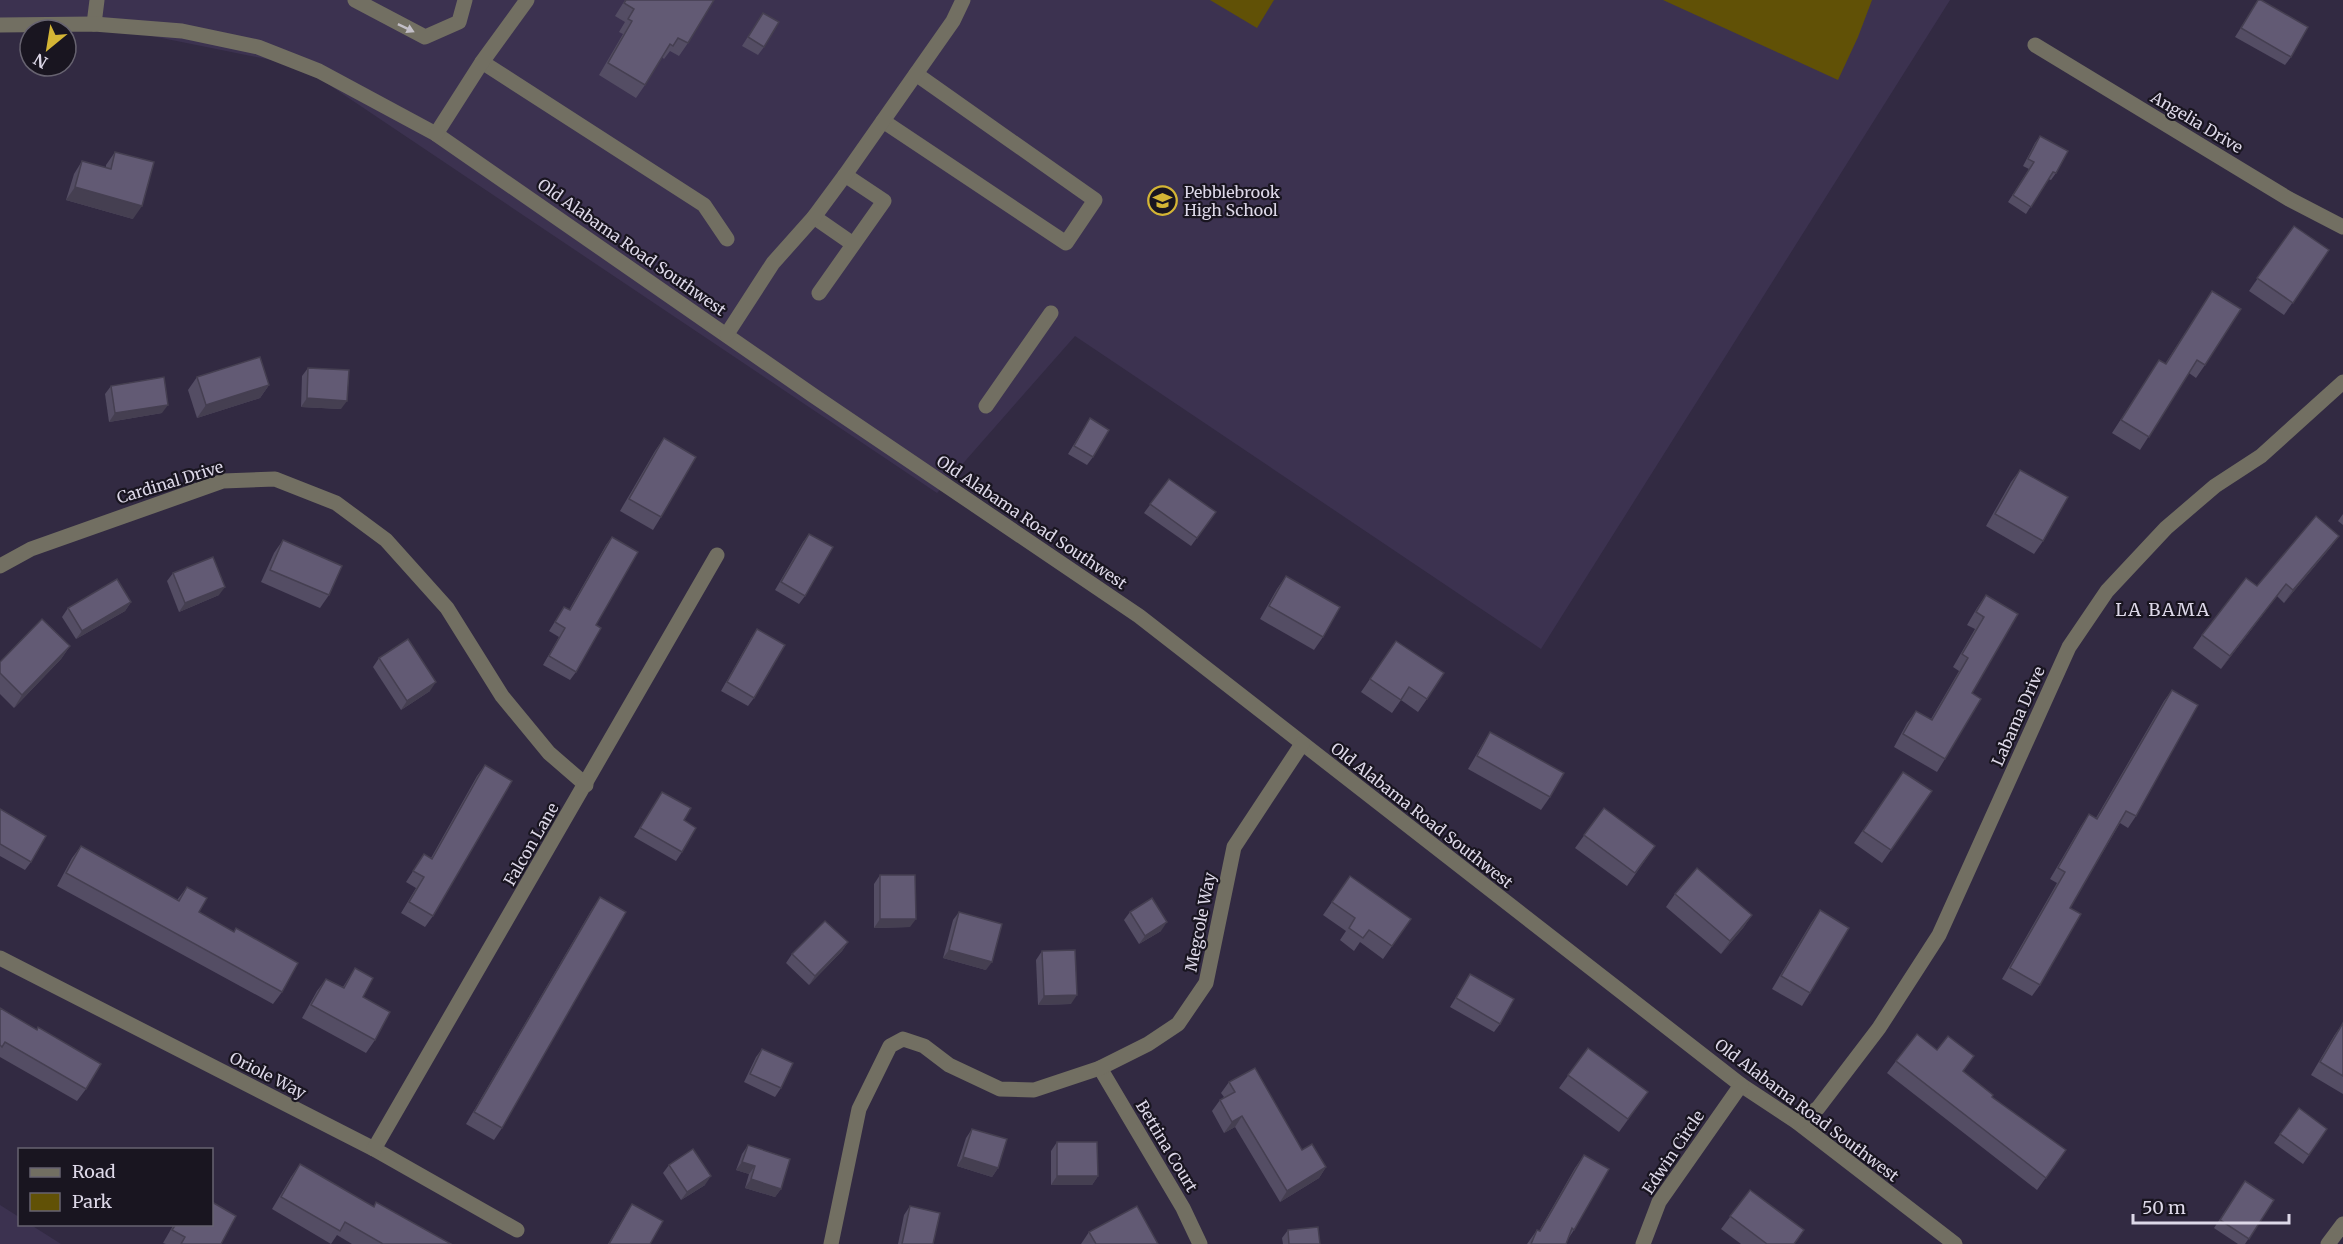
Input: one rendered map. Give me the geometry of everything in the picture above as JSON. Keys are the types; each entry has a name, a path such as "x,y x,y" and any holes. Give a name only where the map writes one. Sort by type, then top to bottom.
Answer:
{"street":[{"path":"94,24 98,0"},
{"path":"355,0 425,37 459,22 465,0"},
{"path":"436,134 482,62 527,0"},
{"path":"727,334 773,263 814,217 845,175 953,21 963,0"},
{"name":"Old Alabama Road Southwest","path":"0,23 94,24 182,31 258,47 319,71 436,134 1139,616 1741,1085 1797,1122 1954,1244"},
{"name":"Angelia Drive","path":"2035,45 2289,199 2343,227"},
{"path":"482,62 704,205 727,239"},
{"path":"883,120 1066,243 1095,200 916,74"},
{"path":"819,293 884,201 845,175"},
{"path":"814,217 853,244"},
{"path":"986,406 1051,313"},
{"name":"Labama Drive","path":"1797,1122 1825,1099 1878,1028 1939,935 2069,647 2107,591 2166,528 2215,486 2261,456 2343,382"},
{"name":"Cardinal Drive","path":"0,566 31,549 223,481 275,479 336,503 386,540 447,608 502,696 549,753 586,785"},
{"name":"Falcon Lane","path":"374,1149 717,555"},
{"name":"Megcole Way","path":"831,1244 860,1109 890,1046 903,1039 924,1046 949,1065 1000,1089 1034,1090 1100,1068 1148,1044 1170,1029 1194,1003 1206,983 1234,847 1302,744"},
{"name":"Oriole Way","path":"0,958 374,1149 516,1230"},
{"name":"Bettina Court","path":"1100,1068 1183,1208 1200,1244"},
{"name":"Edwin Circle","path":"1642,1244 1659,1203 1741,1085"},
{"path":"2328,1244 2343,1224"}],"shaded area":[{"name":"Pebblebrook High School","path":"0,0 1950,0 1541,649 1075,336 937,493 301,66 132,32 78,29 78,18 18,18 18,25 0,24"},
{"path":"0,1205 18,1216 18,1226 33,1226 61,1244 0,1244"}],"green space":[{"path":"1210,0 1274,0 1257,28"},
{"path":"1663,0 1872,0 1838,80"}],"building":[{"path":"626,0 714,0 688,43 678,38 673,46 670,44 645,85 608,63 632,21 628,19 634,9 624,3"},
{"path":"2258,0 2308,27 2291,57 2241,28"},
{"path":"763,13 779,22 764,47 748,37"},
{"path":"2040,136 2068,151 2056,173 2053,172 2031,207 2013,195 2034,162 2028,159"},
{"path":"115,152 154,162 142,206 75,187 82,161 111,169"},
{"path":"2294,226 2329,250 2293,303 2257,278"},
{"path":"2212,291 2241,309 2205,365 2197,360 2149,437 2121,420 2159,360 2166,364"},
{"path":"260,357 269,385 206,405 197,377"},
{"path":"308,368 349,370 347,401 307,398"},
{"path":"164,377 168,405 115,413 111,386"},
{"path":"1090,418 1109,430 1093,457 1074,446"},
{"path":"664,438 696,457 661,517 629,499"},
{"path":"2020,470 2068,497 2043,541 1995,514"},
{"path":"1169,479 1216,512 1197,538 1150,504"},
{"path":"2316,516 2339,536 2293,590 2286,584 2230,656 2202,635 2246,578 2257,586"},
{"path":"809,534 833,547 805,596 781,582"},
{"path":"612,537 638,552 596,625 601,628 576,672 549,656 565,628 555,622 564,607 570,610"},
{"path":"283,540 342,566 329,595 270,570"},
{"path":"213,557 225,587 185,603 173,573"},
{"path":"1286,576 1340,607 1323,637 1269,606"},
{"path":"117,579 131,602 82,631 68,608"},
{"path":"1986,595 2018,614 1972,693 1981,699 1945,759 1903,734 1916,711 1932,720 1968,658 1962,654 1984,617 1976,612"},
{"path":"42,619 70,646 22,695 0,673 0,662"},
{"path":"757,629 785,645 754,698 727,682"},
{"path":"408,639 436,682 407,701 379,658"},
{"path":"1396,641 1444,673 1427,699 1409,687 1401,700 1370,679"},
{"path":"2172,690 2198,705 2136,816 2126,811 2070,908 2081,914 2040,985 2010,968 2065,872 2058,868 2089,814 2097,819"},
{"path":"1490,732 1564,773 1550,797 1477,756"},
{"path":"485,765 512,781 433,916 409,902 424,877 413,871 424,854 432,859"},
{"path":"1903,772 1932,791 1891,850 1863,831"},
{"path":"662,792 691,808 684,820 696,828 682,852 640,828"},
{"path":"1604,808 1655,846 1635,873 1584,835"},
{"path":"0,809 46,836 31,862 0,844"},
{"path":"81,846 179,901 187,887 207,898 199,912 234,932 236,928 298,963 282,992 66,873"},
{"path":"1697,868 1752,915 1730,941 1675,894"},
{"path":"880,875 915,875 916,919 880,919"},
{"path":"1350,876 1411,919 1392,946 1369,930 1363,938 1349,928 1355,918 1332,902"},
{"path":"600,897 626,912 502,1128 474,1112"},
{"path":"1152,898 1167,922 1145,936 1130,912"},
{"path":"1820,910 1849,928 1810,993 1781,976"},
{"path":"959,912 1002,924 992,962 949,950"},
{"path":"825,921 848,942 815,976 792,954"},
{"path":"1075,950 1077,995 1044,996 1042,951"},
{"path":"355,968 373,978 363,997 390,1012 375,1040 311,1005 326,979 344,988"},
{"path":"1470,974 1514,999 1500,1024 1456,998"},
{"path":"0,1008 37,1030 38,1027 101,1064 86,1089 5,1042 2,1047 0,1045"},
{"path":"2343,1023 2343,1076 2320,1062"},
{"path":"1917,1034 1937,1050 1948,1036 1974,1056 1963,1071 1993,1095 1992,1097 2066,1150 2046,1178 1896,1061"},
{"path":"1588,1048 1648,1092 1628,1119 1568,1075"},
{"path":"762,1049 793,1063 781,1088 750,1074"},
{"path":"1255,1068 1302,1150 1312,1144 1326,1167 1287,1191 1242,1116 1232,1122 1220,1100 1235,1092 1229,1082"},
{"path":"2299,1108 2327,1129 2309,1155 2280,1134"},
{"path":"972,1129 1007,1139 998,1168 963,1157"},
{"path":"1057,1142 1097,1142 1098,1176 1057,1176"},
{"path":"748,1145 790,1159 781,1189 751,1179 755,1166 742,1162"},
{"path":"693,1149 711,1176 687,1192 669,1165"},
{"path":"1584,1155 1609,1169 1574,1230 1572,1228 1566,1244 1531,1244 1537,1230 1540,1231"},
{"path":"300,1164 374,1207 376,1202 451,1244 383,1244 345,1222 340,1231 281,1197"},
{"path":"2245,1181 2274,1200 2249,1239 2220,1220"},
{"path":"1750,1190 1804,1230 1794,1244 1767,1244 1730,1216"},
{"path":"213,1203 236,1216 221,1244 181,1244 185,1237 172,1230 175,1226 213,1226"},
{"path":"632,1204 663,1221 650,1244 609,1244"},
{"path":"910,1206 940,1213 933,1244 902,1244"},
{"path":"1137,1206 1158,1244 1096,1244 1089,1232"},
{"path":"1318,1227 1320,1244 1289,1244 1288,1230"}],"place":[{"name":"Pebblebrook High School","path":"1163,201"}],"district":[{"name":"LA BAMA","path":"2163,610"}]}
